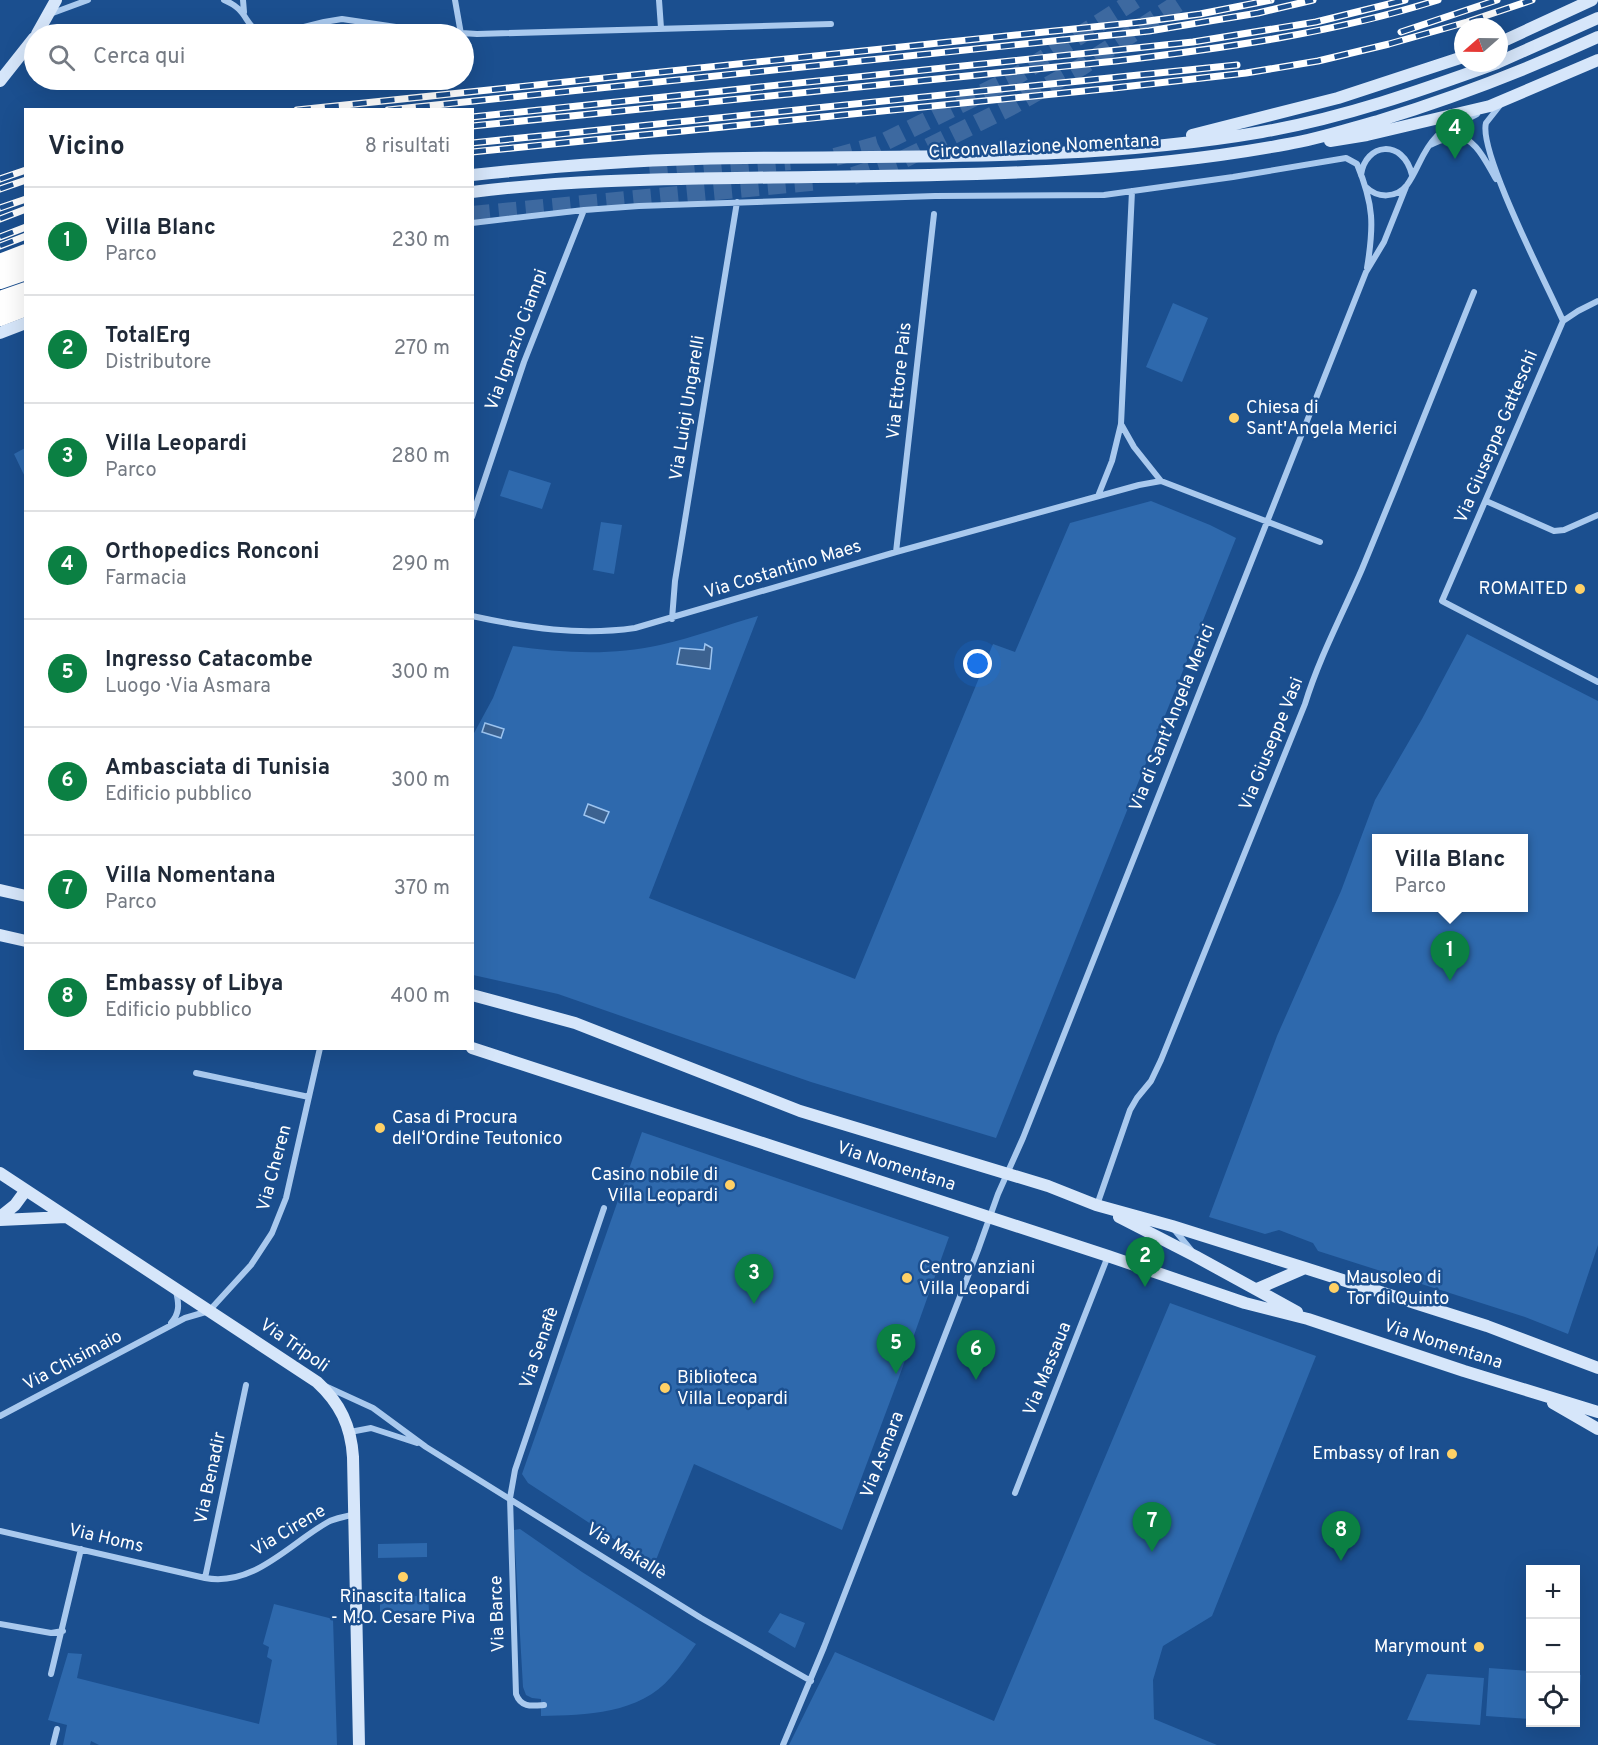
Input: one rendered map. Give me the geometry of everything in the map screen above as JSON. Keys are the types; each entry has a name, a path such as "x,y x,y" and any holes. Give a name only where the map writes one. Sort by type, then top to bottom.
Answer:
{"highway":[{"path":"0,263 24,255"},
{"path":"0,280 24,272"},
{"path":"0,300 24,292"},
{"path":"0,317 24,308"}],"street":[{"path":"44,24 56,0"},
{"path":"50,14 88,0"},
{"path":"224,0 234,4 244,13 251,24"},
{"path":"243,0 244,13"},
{"path":"455,0 459,24"},
{"path":"659,0 661,28"},
{"path":"1508,39 1592,0"},
{"name":"Circonvallazione Nomentana","path":"1508,58 1598,18"},
{"path":"316,24 342,19 376,24"},
{"path":"474,34 831,24"},
{"name":"Circonvallazione Nomentana","path":"474,192 629,180 1049,171 1204,158 1290,144 1410,111 1488,84 1598,37"},
{"path":"0,81 24,51"},
{"path":"1132,147 1317,104 1454,60"},
{"path":"1290,144 1318,143 1359,136 1490,106 1598,60"},
{"name":"Circonvallazione Nomentana","path":"474,175 551,166 641,161 990,155 1132,147 1232,136 1302,124 1413,93 1472,72"},
{"path":"1504,101 1491,115 1484,128 1486,140 1501,187 1563,321 1578,310 1598,301"},
{"path":"474,223 584,210 737,202 935,196 1072,196 1132,191 1342,159 1354,161 1365,186 1373,194 1392,195 1406,187 1423,153 1443,131 1490,106"},
{"path":"1429,145 1454,136 1467,140 1482,157 1501,187"},
{"path":"1361,175 1368,158 1386,149 1395,150 1403,155 1412,175"},
{"name":"Via di Sant'Angela Merici","path":"1365,186 1373,228 1366,272"},
{"name":"Via di Sant'Angela Merici","path":"1006,1173 1023,1138 1366,272 1384,242 1406,187"},
{"path":"1098,496 1112,462 1121,424 1132,191"},
{"name":"Via Luigi Ungarelli","path":"672,619 675,581 737,202"},
{"name":"Via Ignazio Ciampi","path":"474,511 524,362 584,210"},
{"name":"Via Ettore Pais","path":"896,552 934,214"},
{"name":"Via Giuseppe Vasi","path":"1096,1205 1132,1105 1151,1082 1161,1060 1305,704 1311,684 1418,432 1474,292"},
{"name":"Via Giuseppe Gatteschi","path":"1563,321 1442,601 1598,682"},
{"path":"0,333 24,324"},
{"path":"1121,424 1134,447 1161,481 1320,542"},
{"name":"Via Costantino Maes","path":"474,615 543,629 592,632 635,628 896,552 1139,485 1161,481"},
{"path":"1486,501 1554,531 1564,530 1598,515"},
{"path":"0,890 24,896"},
{"path":"0,934 24,940"},
{"name":"Via Nomentana","path":"474,996 575,1023 800,1111 1048,1186 1096,1205 1196,1256 1308,1318"},
{"name":"Via Nomentana","path":"474,1049 1245,1303 1308,1318 1411,1354 1598,1412"},
{"name":"Via Cheren","path":"209,1311 251,1265 278,1220 289,1187 320,1050"},
{"path":"196,1073 309,1097"},
{"name":"Via Tripoli","path":"0,1173 317,1382 334,1400 350,1432 353,1457 359,1745"},
{"name":"Via Asmara","path":"783,1745 811,1681 1006,1173"},
{"path":"0,1219 15,1205 26,1190"},
{"name":"Via Nomentana","path":"1096,1205 1172,1226 1487,1326 1598,1368"},
{"name":"Via Senafè","path":"510,1498 514,1470 604,1208"},
{"path":"0,1219 66,1217"},
{"path":"1172,1226 1196,1256"},
{"name":"Via Massaua","path":"1015,1493 1108,1256"},
{"path":"1257,1289 1305,1268"},
{"name":"Via Chisimaio","path":"159,1333 172,1323 177,1314 178,1300 175,1288"},
{"name":"Via Chisimaio","path":"0,1416 185,1318 209,1311"},
{"name":"Via Makallè","path":"317,1382 373,1408 426,1447 701,1618 811,1681"},
{"name":"Via Benadir","path":"205,1578 246,1385"},
{"name":"Via Nomentana","path":"1534,1392 1598,1429"},
{"name":"Via Makallè","path":"350,1432 371,1428 426,1447"},
{"name":"Via Barce","path":"510,1498 516,1694 527,1706 544,1705"},
{"name":"Via Cirene","path":"205,1578 225,1580 252,1570 284,1554 330,1521 354,1514"},
{"name":"Via Homs","path":"0,1531 205,1578"},
{"path":"51,1674 81,1549"},
{"path":"0,1624 51,1634 63,1631"},
{"path":"53,1745 57,1729"}],"shaded area":[{"path":"1173,303 1208,318 1182,382 1146,367"},
{"path":"24,449 24,475 14,454"},
{"path":"509,470 551,483 542,509 500,496"},
{"path":"1151,501 1236,538 996,1138 811,1082 558,994 474,975 474,733 493,698 513,646 568,652 624,651 672,642 758,616 649,898 855,979 993,644 1015,652 1070,523"},
{"path":"601,522 622,525 614,574 593,570"},
{"path":"1467,634 1598,701 1598,1245 1568,1334 1525,1317 1318,1251 1313,1243 1279,1230 1265,1234 1209,1217 1277,1036 1341,891 1375,800 1422,719"},
{"path":"705,644 712,648 710,669 677,664 680,648 704,650"},
{"path":"485,723 504,729 501,738 482,732"},
{"path":"588,804 609,812 604,823 584,815"},
{"path":"642,1132 949,1237 842,1530 694,1464 654,1565 528,1483 522,1474"},
{"path":"1170,1303 1316,1356 1212,1616 1163,1646 1153,1680 1154,1719 1217,1745 789,1745 835,1652 994,1721"},
{"path":"520,1529 582,1572 696,1644 674,1673 658,1689 644,1699 611,1710 576,1715 541,1716 541,1699 526,1695 523,1687 514,1530"},
{"path":"427,1543 427,1557 378,1558 378,1544"},
{"path":"380,1596 428,1596 429,1611 380,1612"},
{"path":"274,1604 333,1619 337,1745 99,1745 91,1741 90,1745 63,1745 67,1725 48,1720 68,1653 82,1654 77,1678 259,1724 272,1660 267,1657 269,1647 263,1644"},
{"path":"780,1613 805,1623 795,1648 768,1632"},
{"path":"1489,1668 1526,1671 1526,1719 1486,1716"},
{"path":"1427,1674 1484,1678 1480,1725 1407,1720"}],"tunnel":[{"path":"835,157 878,145 1015,77 1135,0"},
{"path":"853,176 904,159 1010,107 1081,67 1183,0"},
{"path":"650,175 790,161"},
{"path":"474,215 820,181"}],"railway":[{"path":"316,108 1141,22 1200,14 1271,0"},
{"path":"407,108 1149,31 1258,13 1313,0"},
{"path":"474,117 1193,42 1316,22 1405,0"},
{"path":"474,126 1157,56 1238,45 1319,30 1359,22 1438,0"},
{"path":"1401,32 1497,0"},
{"path":"474,152 1246,73 1318,61 1389,44 1467,22 1532,0"},
{"path":"474,143 1237,65"},
{"path":"0,179 24,171"},
{"path":"0,189 24,181"},
{"path":"0,208 24,200"},
{"path":"0,219 24,210"},
{"path":"0,237 24,228"},
{"path":"0,246 24,237"}],"place":[{"name":"Orthopedics Ronconi","path":"1455,159"},
{"name":"Chiesa di Sant'Angela Merici","path":"1234,418"},
{"name":"ROMAITED","path":"1580,589"},
{"name":"Villa Blanc","path":"1450,981"},
{"name":"Casa di Procura dell‘Ordine Teutonico","path":"380,1128"},
{"name":"Casino nobile di Villa Leopardi","path":"730,1185"},
{"name":"Centro anziani Villa Leopardi","path":"907,1278"},
{"name":"TotalErg","path":"1145,1287"},
{"name":"Mausoleo di Tor di Quinto","path":"1334,1288"},
{"name":"Villa Leopardi","path":"754,1304"},
{"name":"Ingresso Catacombe","path":"896,1374"},
{"name":"Ambasciata di Tunisia","path":"976,1380"},
{"name":"Biblioteca Villa Leopardi","path":"665,1388"},
{"name":"Embassy of Iran","path":"1452,1454"},
{"name":"Villa Nomentana","path":"1152,1552"},
{"name":"Embassy of Libya","path":"1341,1561"},
{"name":"Rinascita Italica - M.O. Cesare Piva","path":"403,1577"},
{"name":"Marymount","path":"1479,1647"}]}
